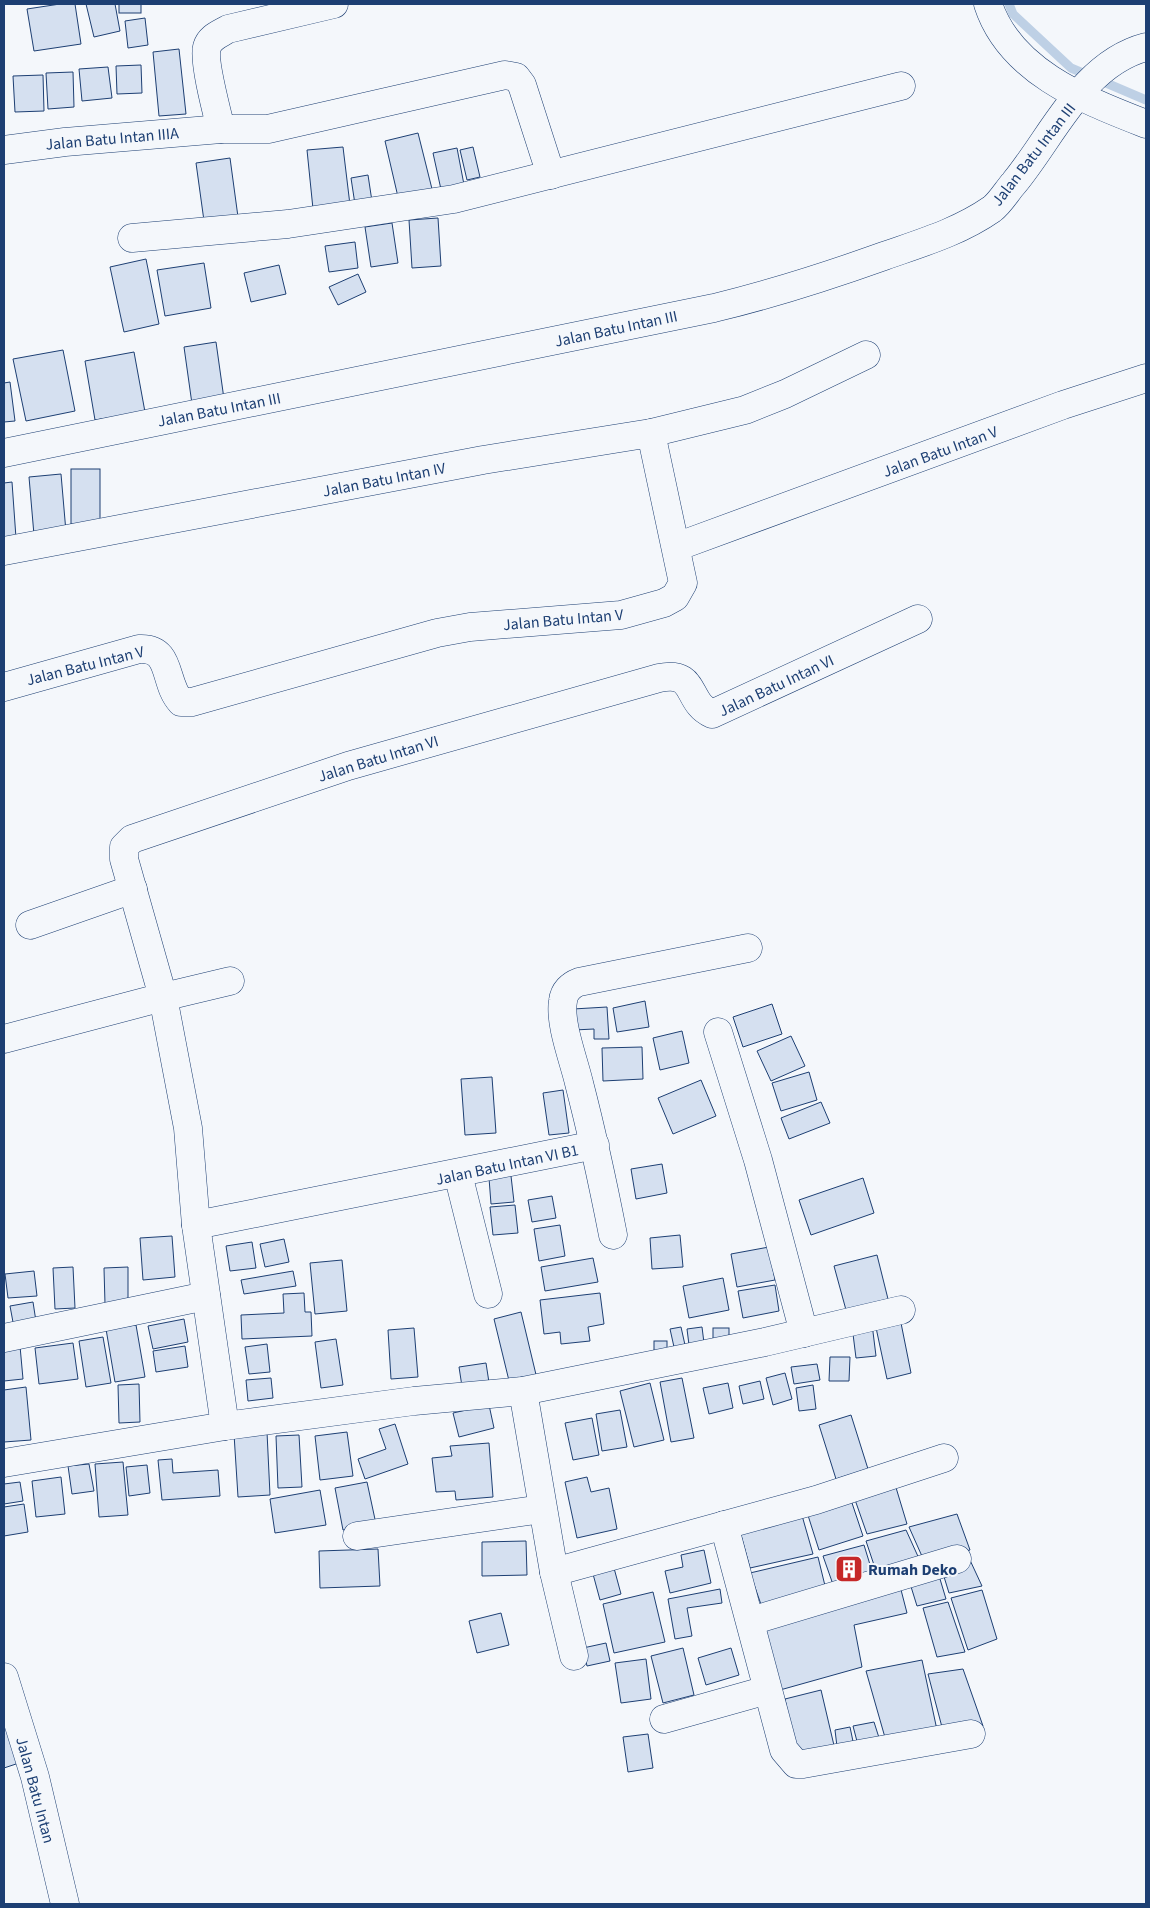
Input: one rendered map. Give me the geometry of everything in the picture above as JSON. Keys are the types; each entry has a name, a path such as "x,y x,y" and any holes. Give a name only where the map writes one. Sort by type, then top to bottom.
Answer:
{"street":[{"path":"221,129 207,62 207,47 213,38 228,29 334,4"},
{"path":"988,4 993,18 1005,39 1035,68 1080,93 1146,124"},
{"name":"Jalan Batu Intan III","path":"4,453 704,310 781,292 944,235 993,208 1024,171 1080,93 1105,67 1122,57 1146,47"},
{"name":"Jalan Batu Intan IIIA","path":"4,150 65,142 221,129 268,129 505,76 516,77 522,85 551,175"},
{"path":"132,238 288,224 454,199 901,86"},
{"name":"Jalan Batu Intan IV","path":"4,551 483,460 651,433 745,410 785,394 866,356"},
{"name":"Jalan Batu Intan V","path":"4,686 139,649 151,648 162,656 174,696 181,702 192,702 437,633 470,627 622,615 664,603 675,597 683,583 676,547 1063,405 1146,378"},
{"path":"651,433 676,547"},
{"name":"Jalan Batu Intan VI","path":"225,1426 196,1225 188,1128 163,997 124,859 124,847 132,839 348,766 659,678 674,675 684,679 704,710 712,714 918,619"},
{"path":"30,925 133,889"},
{"name":"Jalan Batu Intan VI B1","path":"196,1225 458,1174 595,1145 565,1024 563,1000 566,992 572,985 579,982 748,948"},
{"path":"4,1039 230,981"},
{"path":"718,1032 758,1160 804,1333"},
{"path":"595,1145 613,1235"},
{"path":"458,1174 488,1294"},
{"path":"4,1338 206,1296"},
{"path":"4,1463 225,1426 414,1401 523,1390 746,1346 901,1310"},
{"path":"523,1390 554,1572 574,1656"},
{"path":"554,1572 816,1500 944,1458"},
{"path":"357,1536 542,1509"},
{"path":"724,1525 784,1750 796,1764 971,1734"},
{"path":"751,1621 957,1559"},
{"name":"Jalan Batu Intan","path":"6,1690 35,1777 65,1904"},
{"path":"664,1719 767,1690"}],"building":[{"path":"60,4 75,4 81,44 34,51 27,9"},
{"path":"86,4 115,4 120,31 94,37"},
{"path":"119,4 141,4 141,13 119,13"},
{"path":"145,18 148,45 128,48 125,21"},
{"path":"179,49 186,114 159,116 153,52"},
{"path":"141,65 142,93 117,94 116,66"},
{"path":"108,67 112,98 82,101 79,69"},
{"path":"73,72 74,107 48,109 46,73"},
{"path":"43,75 44,111 15,112 13,76"},
{"path":"418,133 432,189 398,197 385,141"},
{"path":"343,147 350,205 313,209 307,150"},
{"path":"473,147 480,177 467,180 460,150"},
{"path":"457,148 465,190 442,194 433,153"},
{"path":"230,158 238,217 204,221 196,163"},
{"path":"368,175 373,208 356,211 351,178"},
{"path":"438,218 441,266 412,268 409,220"},
{"path":"392,223 398,263 371,267 365,227"},
{"path":"355,242 358,268 329,272 325,246"},
{"path":"146,259 159,324 124,332 110,267"},
{"path":"204,263 211,308 165,316 157,270"},
{"path":"279,265 286,294 251,302 244,273"},
{"path":"358,274 366,292 338,305 329,287"},
{"path":"216,342 224,399 192,404 184,347"},
{"path":"63,350 75,411 26,421 13,359"},
{"path":"134,352 145,412 95,420 85,361"},
{"path":"10,382 15,421 4,422 4,383"},
{"path":"71,469 100,469 100,524 71,524"},
{"path":"61,474 66,532 34,535 29,477"},
{"path":"12,482 16,538 4,539 4,483"},
{"path":"645,1001 649,1027 617,1032 613,1008"},
{"path":"772,1004 782,1034 743,1047 733,1017"},
{"path":"607,1007 609,1039 594,1039 594,1029 574,1030 573,1009"},
{"path":"682,1031 689,1063 660,1070 653,1038"},
{"path":"791,1036 805,1066 771,1081 757,1051"},
{"path":"642,1047 643,1079 603,1081 602,1048"},
{"path":"809,1072 817,1100 781,1111 772,1083"},
{"path":"492,1077 496,1133 465,1135 461,1079"},
{"path":"701,1080 716,1116 673,1134 658,1098"},
{"path":"563,1090 569,1133 549,1135 543,1093"},
{"path":"821,1102 830,1123 789,1139 781,1118"},
{"path":"662,1164 667,1193 636,1199 631,1169"},
{"path":"511,1176 514,1202 491,1204 489,1178"},
{"path":"863,1178 874,1213 811,1235 799,1200"},
{"path":"552,1196 556,1218 532,1222 528,1200"},
{"path":"515,1205 518,1233 493,1235 490,1207"},
{"path":"560,1225 565,1256 539,1261 534,1229"},
{"path":"680,1235 683,1267 652,1269 650,1238"},
{"path":"172,1236 175,1277 143,1280 140,1238"},
{"path":"284,1239 289,1262 265,1267 260,1244"},
{"path":"252,1242 256,1268 230,1271 226,1246"},
{"path":"769,1247 775,1280 737,1287 731,1254"},
{"path":"877,1255 888,1299 846,1310 834,1266"},
{"path":"593,1258 598,1282 545,1291 541,1267"},
{"path":"342,1260 347,1311 315,1314 310,1263"},
{"path":"73,1267 75,1308 55,1309 53,1268"},
{"path":"128,1267 128,1304 105,1304 104,1268"},
{"path":"34,1271 37,1296 8,1298 5,1274"},
{"path":"293,1271 296,1286 244,1294 241,1280"},
{"path":"723,1278 729,1310 689,1318 683,1286"},
{"path":"775,1285 779,1311 743,1318 738,1291"},
{"path":"304,1293 305,1312 311,1312 312,1336 242,1339 241,1315 284,1313 283,1294"},
{"path":"600,1293 604,1324 588,1327 590,1341 561,1344 560,1332 544,1334 540,1300"},
{"path":"33,1302 37,1328 15,1333 10,1306"},
{"path":"521,1312 538,1383 511,1389 494,1319"},
{"path":"900,1318 911,1373 887,1379 875,1323"},
{"path":"184,1319 188,1342 153,1349 148,1326"},
{"path":"872,1324 876,1356 856,1358 852,1326"},
{"path":"136,1325 145,1377 115,1382 106,1329"},
{"path":"681,1327 685,1345 674,1347 670,1329"},
{"path":"702,1327 705,1351 690,1353 687,1329"},
{"path":"414,1328 418,1377 391,1379 388,1330"},
{"path":"713,1328 729,1328 729,1345 713,1345"},
{"path":"103,1337 111,1383 86,1387 79,1341"},
{"path":"336,1339 343,1385 321,1388 315,1342"},
{"path":"654,1341 667,1341 667,1352 654,1352"},
{"path":"73,1343 78,1379 39,1384 35,1348"},
{"path":"267,1344 270,1372 249,1374 245,1347"},
{"path":"20,1346 23,1379 4,1381 4,1347"},
{"path":"185,1346 188,1367 156,1372 153,1351"},
{"path":"830,1357 850,1357 849,1381 829,1381"},
{"path":"486,1363 490,1389 463,1393 459,1367"},
{"path":"817,1364 820,1380 794,1384 791,1367"},
{"path":"785,1373 792,1399 773,1405 766,1378"},
{"path":"271,1378 273,1398 248,1401 246,1380"},
{"path":"682,1378 694,1438 671,1442 660,1382"},
{"path":"760,1381 764,1399 743,1404 739,1386"},
{"path":"650,1383 664,1440 634,1447 620,1391"},
{"path":"728,1383 733,1408 709,1414 703,1388"},
{"path":"139,1384 140,1422 119,1423 118,1385"},
{"path":"813,1385 816,1409 799,1411 796,1388"},
{"path":"26,1387 31,1440 4,1442 4,1390"},
{"path":"489,1405 494,1428 459,1437 453,1413"},
{"path":"620,1410 627,1447 602,1451 596,1414"},
{"path":"851,1415 868,1469 836,1479 819,1425"},
{"path":"592,1418 599,1455 573,1460 565,1423"},
{"path":"395,1424 408,1464 365,1479 358,1459 386,1449 379,1429"},
{"path":"267,1432 270,1495 238,1497 234,1434"},
{"path":"347,1432 353,1476 320,1480 315,1436"},
{"path":"299,1435 302,1487 278,1488 276,1436"},
{"path":"489,1443 493,1497 456,1500 455,1491 436,1492 432,1458 452,1456 450,1446"},
{"path":"172,1459 173,1473 218,1470 220,1496 162,1500 158,1460"},
{"path":"123,1462 128,1515 99,1517 95,1464"},
{"path":"89,1464 94,1491 72,1494 68,1466"},
{"path":"147,1465 150,1493 129,1496 126,1467"},
{"path":"61,1477 65,1514 36,1517 32,1481"},
{"path":"587,1477 591,1492 609,1488 617,1529 577,1538 565,1482"},
{"path":"894,1481 907,1524 867,1534 853,1494"},
{"path":"20,1482 23,1501 4,1504 4,1484"},
{"path":"367,1482 376,1524 343,1530 335,1488"},
{"path":"320,1490 326,1525 275,1533 270,1499"},
{"path":"850,1497 863,1536 819,1550 806,1509"},
{"path":"24,1504 28,1532 4,1536 4,1507"},
{"path":"801,1512 813,1554 750,1568 739,1528"},
{"path":"957,1514 970,1550 925,1563 909,1527"},
{"path":"906,1530 921,1563 878,1577 866,1541"},
{"path":"526,1541 527,1575 482,1576 482,1542"},
{"name":"Rumah Deko","path":"864,1545 875,1581 836,1593 823,1556"},
{"path":"378,1549 380,1586 320,1588 319,1551"},
{"path":"704,1550 711,1583 670,1593 665,1571 683,1567 681,1555"},
{"path":"818,1557 827,1594 764,1613 750,1573"},
{"path":"969,1558 982,1586 949,1593 941,1567"},
{"path":"614,1568 621,1594 600,1600 593,1574"},
{"path":"937,1569 946,1599 917,1606 908,1577"},
{"path":"900,1586 907,1613 854,1625 862,1667 780,1690 765,1626"},
{"path":"720,1589 722,1603 687,1608 692,1636 675,1639 668,1599"},
{"path":"982,1590 997,1639 968,1650 951,1598"},
{"path":"653,1592 665,1642 614,1653 603,1604"},
{"path":"948,1602 965,1652 937,1657 923,1608"},
{"path":"501,1613 509,1645 477,1653 469,1621"},
{"path":"606,1643 610,1661 587,1666 583,1648"},
{"path":"683,1648 694,1695 663,1703 651,1656"},
{"path":"731,1648 739,1675 706,1685 698,1658"},
{"path":"646,1659 651,1699 621,1703 615,1663"},
{"path":"922,1660 937,1730 886,1741 866,1671"},
{"path":"963,1669 983,1726 943,1731 928,1674"},
{"path":"821,1690 836,1754 797,1763 785,1699"},
{"path":"874,1722 881,1744 859,1749 853,1726"},
{"path":"6,1726 19,1763 4,1768 4,1727"},
{"path":"850,1727 855,1751 838,1755 835,1730"},
{"path":"648,1734 653,1768 628,1772 623,1737"}],"waterway":[{"path":"1009,4 1013,14 1071,68 1146,100"}],"place":[{"name":"Rumah Deko","path":"849,1569"}]}
